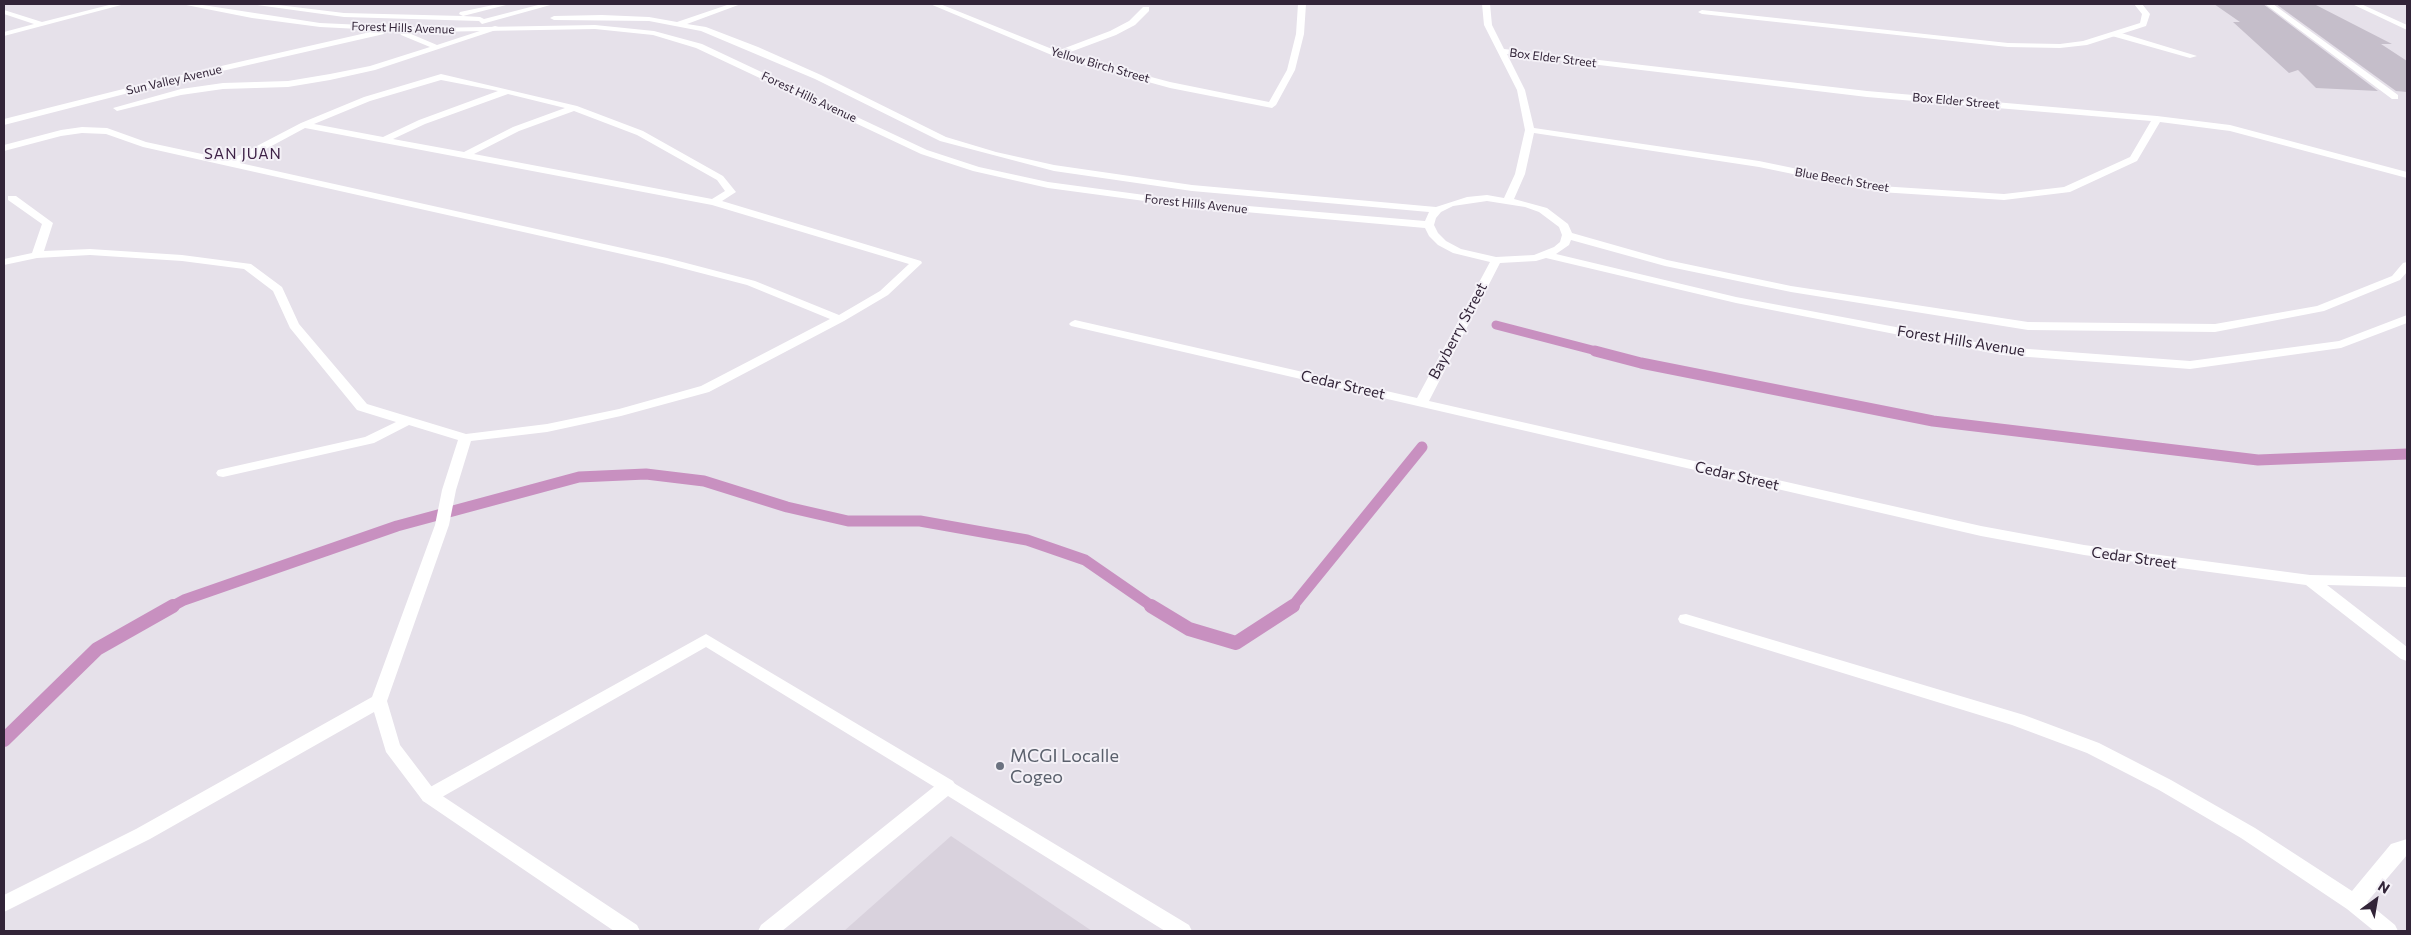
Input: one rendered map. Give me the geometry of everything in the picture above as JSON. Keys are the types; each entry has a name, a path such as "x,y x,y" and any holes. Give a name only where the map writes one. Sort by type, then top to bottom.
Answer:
{"street":[{"path":"4,34 121,4"},
{"name":"Forest Hills Avenue","path":"185,4 294,22 400,31"},
{"name":"Forest Hills Avenue","path":"254,4 344,15 497,24 595,27 654,33 699,46 788,86 924,152 976,169 1048,185 1189,204 1429,225"},
{"name":"Sun Valley Avenue","path":"4,122 134,89 346,41 400,31 436,20 506,4"},
{"path":"117,108 164,96 223,86 288,84 330,78 372,68 436,47 550,4"},
{"path":"654,33 737,4"},
{"name":"Yellow Birch Street","path":"934,4 948,5 1057,54 1170,85 1272,105 1290,70 1300,34 1302,4"},
{"path":"1486,4 1488,25 1521,90 1530,130 1520,174 1508,200"},
{"path":"1710,4 1702,12 2008,45 2060,46 2084,44 2143,24 2146,14 2138,4"},
{"path":"2269,4 2395,97"},
{"path":"2356,4 2407,28"},
{"path":"1057,54 1113,33 1132,23 1146,9"},
{"path":"4,12 42,25"},
{"name":"Forest Hills Avenue","path":"429,30 539,18 626,18 679,24 720,35 755,49 818,77 943,139 994,154 1054,168 1192,188 1437,210"},
{"name":"Sun Valley Avenue","path":"400,31 429,30"},
{"path":"400,31 436,47"},
{"path":"2115,34 2193,56"},
{"name":"Box Elder Street","path":"1500,51 1867,94 2157,119 2230,128 2407,175"},
{"path":"232,163 304,125 367,99 441,77 508,90 574,108 640,133 720,178 731,192 714,202"},
{"path":"384,140 422,122 508,90"},
{"path":"467,154 516,129 574,108"},
{"name":"Blue Beech Street","path":"1530,130 1759,164 1880,189 2004,198 2066,190 2134,159 2157,119"},
{"path":"4,262 37,255 90,252 182,258 247,266 278,289 294,325 362,407 465,438 547,428 621,412 705,389 840,319 884,293 917,263 714,202 467,154 304,125"},
{"path":"4,148 61,133 82,130 107,131 143,144 663,260 751,283 840,319"},
{"path":"12,198 48,224 37,255"},
{"path":"1467,200 1508,200 1526,204 1555,217 1564,226 1567,235 1565,242 1547,255 1524,260 1496,260 1475,256 1450,247 1433,234 1429,225 1431,217 1437,210 1450,204 1467,200"},
{"name":"Forest Hills Avenue","path":"1567,235 1665,263 1791,289 2028,326 2215,328 2320,309 2402,281 2407,265"},
{"name":"Forest Hills Avenue","path":"1547,255 1736,300 2002,351 2190,364 2341,344 2407,319"},
{"name":"Bayberry Street","path":"1421,403 1496,260"},
{"name":"Cedar Street","path":"1075,324 1981,531 2094,552 2310,580 2407,582"},
{"path":"222,473 370,440 408,421"},
{"path":"465,438 449,490 442,525 378,701 392,747 429,796 502,847 630,931"},
{"path":"2310,580 2407,655"},
{"path":"1686,619 2018,720 2093,748 2165,785 2248,833 2354,903 2388,931"},
{"path":"429,796 706,640 1182,931"},
{"path":"4,904 144,834 378,701"},
{"path":"768,931 947,786"},
{"path":"2354,903 2398,850 2407,847"}],"shaded area":[{"path":"951,836 1092,931 844,931"}],"building":[{"path":"2214,4 2263,4 2378,91 2316,88 2298,70 2289,73 2233,22 2240,22"},
{"path":"2276,4 2314,4 2392,44 2381,44 2407,61 2407,92 2396,91"}],"waterway":[{"path":"1496,325 1600,352"},
{"path":"1595,351 1641,363 1933,421 2258,460 2407,454"},
{"path":"1293,606 1422,447"},
{"path":"171,607 184,600 397,526 579,477 646,474 704,481 787,507 848,521 920,521 1027,540 1085,560 1153,607"},
{"path":"4,740 97,649 173,606"},
{"path":"1151,606 1189,629 1236,643 1293,606"}],"place":[{"name":"MCGI Localle Cogeo","path":"1000,766"}],"district":[{"name":"SAN JUAN","path":"243,154"}]}
